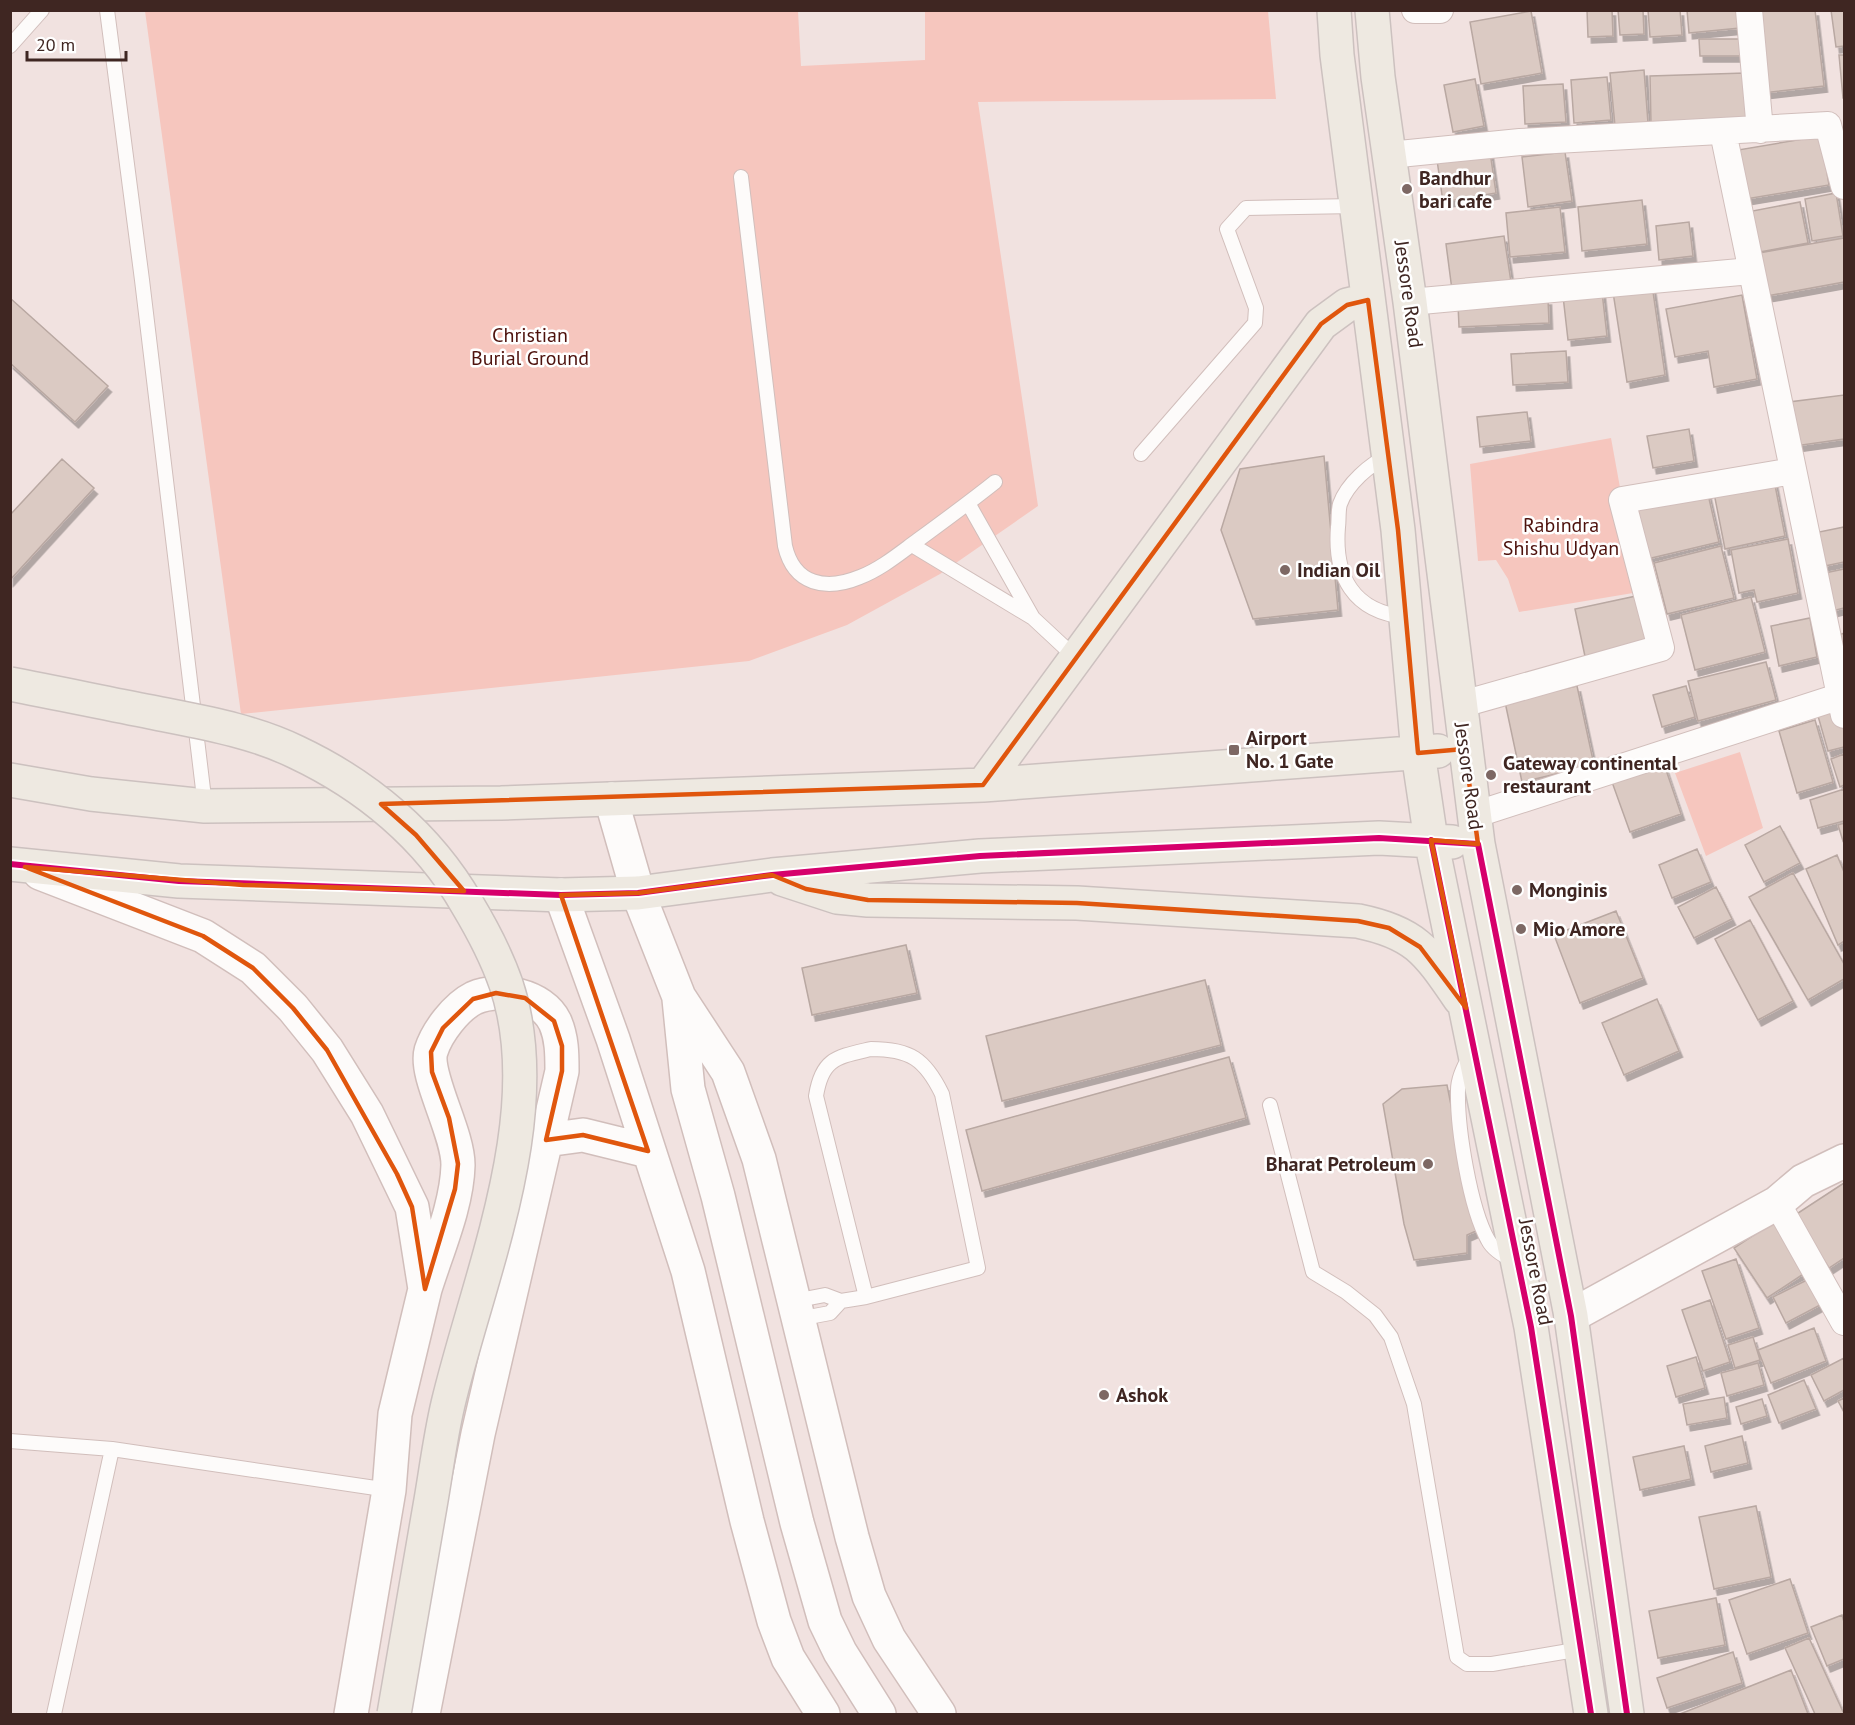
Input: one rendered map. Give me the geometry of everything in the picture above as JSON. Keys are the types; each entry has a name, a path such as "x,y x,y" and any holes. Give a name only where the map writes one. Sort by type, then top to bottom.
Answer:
{"main road":[{"name":"Jessore Road","path":"1334,10 1337,54 1388,456 1418,753 1431,840 1531,1327 1591,1714"},
{"name":"Jessore Road","path":"1372,10 1476,830 1571,1316 1627,1714"},
{"path":"983,785 1321,324 1347,305 1368,300"},
{"path":"10,684 225,726 294,750 342,776 378,802 416,835 453,878 484,933 506,985 516,1027 520,1088 513,1143 504,1197 448,1405 394,1714"},
{"path":"10,780 91,794 205,806 611,800 983,785 1464,749"},
{"path":"18,866 243,885 561,895 638,893 772,875 980,856 1378,838 1431,840 1476,830"},
{"path":"772,875 806,889 837,897 868,900 1077,903 1358,921 1389,928 1420,947 1466,1008"}],"street":[{"path":"1415,10 1440,10"},
{"path":"1749,10 1760,130"},
{"path":"1389,155 1520,142 1836,124 1845,186"},
{"path":"1476,830 1843,702 1792,471 1723,132"},
{"path":"1410,302 1751,271"},
{"path":"1459,705 1661,648 1622,500 1792,471"},
{"path":"611,800 638,893 679,997 728,1072 759,1160 852,1537 869,1596 889,1639 939,1714"},
{"path":"18,866 203,936 253,968 292,1008 327,1050 367,1114 397,1174 412,1207 425,1288"},
{"path":"561,895 613,1039 688,1271 747,1521 774,1621 788,1658 823,1714"},
{"path":"351,1714 389,1490 395,1414 425,1288 455,1190 458,1164 449,1118 432,1072 431,1052 443,1029 473,999 496,993 525,998 542,1006 554,1020 562,1046 562,1071 477,1434 423,1714"},
{"path":"679,997 688,1089 718,1196 796,1523 825,1621 840,1652 879,1714"},
{"path":"546,1140 583,1136 648,1151"},
{"path":"1571,1316 1777,1203 1803,1181 1845,1161"},
{"path":"1777,1203 1845,1322"}],"lane":[{"path":"10,46 42,10"},
{"path":"106,10 142,280 205,806"},
{"path":"741,177 789,562 799,575 819,583 841,583 862,577 912,544 995,482"},
{"path":"1142,454 1255,323 1256,308 1227,229 1237,215 1246,208 1356,206"},
{"path":"1388,456 1375,462 1363,473 1340,504 1337,544 1342,576 1358,599 1376,610 1406,617"},
{"path":"968,503 1033,618"},
{"path":"912,544 1033,618 1076,658"},
{"path":"796,1310 825,1295 841,1302 866,1297 978,1268 942,1094 935,1079 922,1063 910,1054 894,1049 871,1049 836,1058 818,1078 816,1096 866,1297"},
{"path":"1270,1105 1313,1272 1346,1292 1375,1316 1390,1337 1410,1393 1457,1657 1467,1664 1492,1664 1581,1649"},
{"path":"10,1441 112,1449 389,1490"},
{"path":"54,1714 112,1449"}],"highlighted area":[{"path":"1368,300 1398,530 1418,753 1464,749 1474,815 1478,844 1431,840 1466,1008 1420,947 1389,928 1358,921 1077,903 868,900 806,889 772,875 638,893 561,895 648,1151 583,1135 546,1140 562,1071 562,1046 554,1021 525,998 496,993 473,999 443,1028 431,1052 432,1072 449,1118 458,1164 455,1189 425,1289 412,1207 397,1174 327,1050 293,1008 253,968 203,936 25,867 243,885 464,891 416,835 381,804 983,785 1321,324 1347,305"}],"green space":[{"name":"Christian Burial Ground","path":"145,11 798,11 801,66 925,60 925,11 1268,11 1276,99 978,102 1038,506 940,574 847,625 749,661 241,714"},
{"name":"Rabindra Shishu Udyan","path":"1611,438 1639,592 1519,612 1508,579 1496,560 1478,561 1470,464"},
{"path":"1740,752 1763,828 1706,856 1675,773"}],"building":[{"path":"1587,10 1612,10 1613,36 1588,37"},
{"path":"1618,10 1643,10 1644,34 1620,35"},
{"path":"1648,10 1680,10 1682,35 1650,37"},
{"path":"1687,10 1738,10 1740,28 1689,33"},
{"path":"1754,10 1815,10 1824,86 1763,93"},
{"path":"1831,10 1844,10 1844,46 1836,47"},
{"path":"1531,11 1542,73 1481,84 1470,22"},
{"path":"1699,39 1740,39 1740,56 1700,56"},
{"path":"1839,55 1844,55 1844,98 1843,98"},
{"path":"1644,70 1648,123 1615,126 1610,73"},
{"path":"1745,73 1746,120 1651,123 1650,76"},
{"path":"1607,77 1611,120 1574,123 1571,80"},
{"path":"1475,79 1484,126 1453,132 1444,85"},
{"path":"1563,84 1566,122 1525,124 1523,86"},
{"path":"1821,136 1829,185 1740,200 1732,151"},
{"path":"1490,152 1496,193 1443,202 1437,160"},
{"path":"1565,152 1572,201 1528,207 1522,157"},
{"path":"1836,193 1843,236 1812,241 1805,199"},
{"path":"1642,200 1647,244 1582,251 1578,207"},
{"path":"1800,202 1808,243 1749,254 1742,213"},
{"path":"1560,207 1565,252 1510,257 1506,213"},
{"path":"1689,222 1693,256 1659,260 1656,226"},
{"path":"1504,236 1511,282 1452,290 1446,244"},
{"path":"1844,238 1844,282 1767,296 1759,253"},
{"path":"1652,285 1665,375 1627,382 1613,292"},
{"path":"1602,292 1607,336 1568,340 1563,296"},
{"path":"1742,295 1757,379 1714,387 1708,351 1675,357 1666,309"},
{"path":"10,298 108,386 75,422 10,363"},
{"path":"1548,299 1549,323 1459,327 1458,304"},
{"path":"1566,351 1568,382 1513,385 1511,354"},
{"path":"1844,395 1844,439 1795,446 1789,402"},
{"path":"1527,412 1531,441 1480,447 1477,417"},
{"path":"1689,429 1694,461 1653,468 1647,436"},
{"name":"Indian Oil","path":"1324,456 1338,610 1253,619 1221,530 1240,469"},
{"path":"62,459 94,488 10,580 10,515"},
{"path":"1773,475 1785,536 1725,549 1713,488"},
{"path":"1707,490 1719,542 1643,560 1631,508"},
{"path":"1844,527 1844,562 1825,566 1819,532"},
{"path":"1788,539 1798,593 1757,602 1754,590 1739,593 1731,550"},
{"path":"1721,546 1734,598 1667,614 1654,563"},
{"path":"1844,569 1844,608 1828,612 1820,574"},
{"path":"1641,595 1652,647 1586,661 1575,609"},
{"path":"1751,597 1765,652 1695,670 1681,615"},
{"path":"1810,618 1817,657 1779,666 1771,626"},
{"path":"1844,633 1844,652 1839,635"},
{"path":"1766,662 1776,700 1698,721 1688,681"},
{"path":"1577,686 1594,765 1522,782 1505,702"},
{"path":"1686,686 1695,717 1662,727 1653,695"},
{"path":"1841,709 1844,723 1844,747 1828,751 1818,716"},
{"path":"1815,720 1833,782 1797,793 1779,731"},
{"path":"1844,754 1844,785 1840,787 1831,759"},
{"path":"1664,764 1681,814 1630,832 1612,782"},
{"path":"1844,789 1844,821 1818,828 1810,800"},
{"path":"1844,823 1844,840 1843,841 1838,825"},
{"path":"1780,826 1800,863 1764,882 1745,845"},
{"path":"1697,849 1711,882 1672,898 1659,865"},
{"path":"1837,855 1844,872 1844,941 1838,945 1806,869"},
{"path":"1793,873 1844,964 1844,979 1808,1000 1749,897"},
{"path":"1716,887 1732,919 1694,938 1678,907"},
{"path":"1616,911 1643,978 1580,1003 1554,935"},
{"path":"1750,920 1793,1001 1758,1020 1715,939"},
{"path":"906,945 917,993 812,1015 802,968"},
{"path":"1205,980 1221,1045 1002,1101 986,1036"},
{"path":"1657,999 1679,1051 1624,1075 1602,1023"},
{"path":"1229,1057 1246,1118 982,1191 966,1130"},
{"name":"Bharat Petroleum","path":"1447,1085 1476,1231 1467,1235 1467,1253 1414,1260 1404,1224 1383,1104 1402,1089"},
{"path":"1844,1183 1844,1258 1829,1268 1795,1215"},
{"path":"1775,1221 1808,1271 1767,1298 1734,1248"},
{"path":"1736,1259 1759,1328 1726,1339 1702,1271"},
{"path":"1811,1278 1824,1303 1786,1323 1773,1297"},
{"path":"1710,1300 1730,1362 1703,1371 1682,1310"},
{"path":"1814,1328 1826,1361 1771,1383 1758,1350"},
{"path":"1753,1337 1760,1360 1735,1368 1728,1345"},
{"path":"1696,1357 1705,1388 1676,1397 1667,1366"},
{"path":"1844,1358 1844,1390 1824,1401 1811,1375"},
{"path":"1758,1363 1764,1385 1727,1396 1721,1373"},
{"path":"1804,1380 1816,1409 1779,1423 1768,1395"},
{"path":"1724,1397 1727,1418 1687,1425 1683,1404"},
{"path":"1844,1398 1844,1412 1838,1401"},
{"path":"1762,1399 1767,1416 1741,1424 1736,1407"},
{"path":"1742,1436 1748,1463 1711,1472 1705,1446"},
{"path":"1684,1446 1691,1479 1640,1490 1633,1457"},
{"path":"1756,1506 1771,1577 1714,1589 1699,1517"},
{"path":"1790,1579 1808,1633 1747,1654 1729,1600"},
{"path":"1716,1598 1725,1645 1658,1658 1649,1611"},
{"path":"1842,1615 1844,1659 1827,1666 1811,1627"},
{"path":"1809,1638 1844,1714 1815,1714 1785,1648"},
{"path":"1733,1652 1742,1683 1667,1708 1657,1678"},
{"path":"1791,1670 1808,1714 1680,1714"}],"cycle path":[{"path":"10,864 179,881 561,895 638,893 772,875 980,856 1379,838 1478,844 1571,1316 1627,1714"},
{"path":"1431,840 1531,1327 1591,1714"}],"place":[{"name":"Bandhur bari cafe","path":"1407,189"},
{"name":"Indian Oil","path":"1285,570"},
{"name":"Airport No. 1 Gate","path":"1234,750"},
{"name":"Gateway continental restaurant","path":"1491,775"},
{"name":"Monginis","path":"1517,890"},
{"name":"Mio Amore","path":"1521,929"},
{"name":"Bharat Petroleum","path":"1428,1164"},
{"name":"Ashok","path":"1104,1395"}]}
